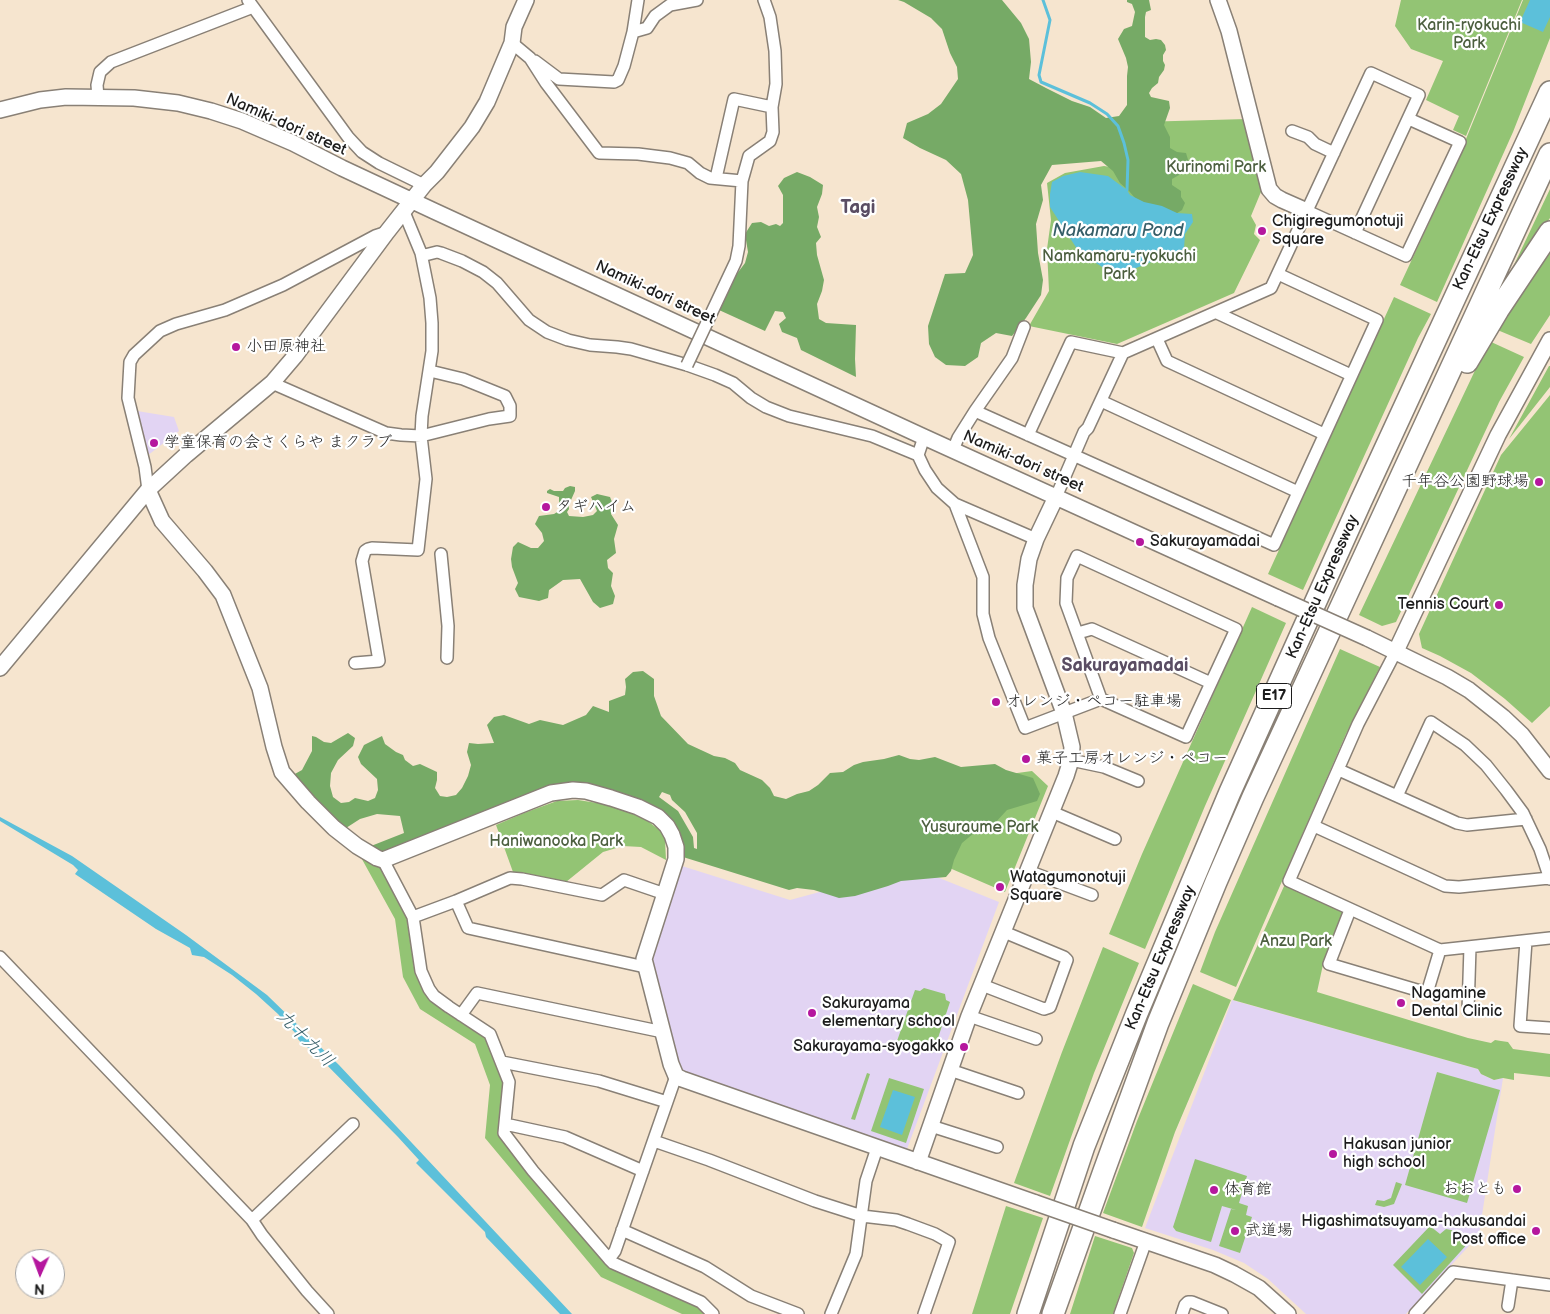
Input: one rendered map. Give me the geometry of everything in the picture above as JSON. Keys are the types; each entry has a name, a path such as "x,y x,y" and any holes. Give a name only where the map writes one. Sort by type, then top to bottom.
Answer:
{"highway":[{"path":"1506,185 1550,74"},
{"name":"Kan-Etsu Expressway","path":"1028,1314 1084,1146 1137,1013 1230,792 1550,92"},
{"name":"Kan-Etsu Expressway","path":"1053,1314 1158,1023 1253,797 1550,154"},
{"path":"1387,507 1471,355 1503,302 1550,232"}],"street":[{"path":"0,668 148,490 186,455 272,383 322,321 387,232 472,127 487,102 512,43 514,27 526,0"},
{"path":"512,43 559,79 614,82 618,80 624,66 633,32 638,0"},
{"path":"633,32 647,28 654,16 670,5 697,0"},
{"path":"687,365 736,261 739,246 742,181 749,156 770,141 773,132 772,107 776,84 775,50 770,17 764,0"},
{"path":"1218,0 1229,32 1269,189 1275,196 1307,212 1406,256 1460,142 1409,119"},
{"path":"98,97 100,72 111,62 251,4 348,137 362,152 379,163 424,185"},
{"path":"530,58 546,83 599,153 638,154 670,158 688,163 700,173 710,178 742,181"},
{"path":"1028,435 1071,342 1123,353 1218,313 1271,288 1371,73 1419,95 1355,233"},
{"name":"Namiki-dori street","path":"0,110 40,100 66,97 134,98 178,103 211,111 242,122 293,143 408,206 1056,496 1396,651"},
{"path":"716,178 734,99 772,107"},
{"path":"1292,131 1308,137 1315,144 1334,153"},
{"path":"355,664 379,661 362,561 366,551 372,548 418,550 426,479 421,436 422,416 430,371 432,323 430,298 421,253 408,206"},
{"path":"387,232 375,236 283,285 225,310 176,324 160,331 134,355 130,362 128,398 145,467 148,490 162,521 223,595 260,688 274,747 285,776 334,828 364,850 383,860 551,793 573,790 586,791 638,807 658,816 672,835 676,846 676,859 644,958 671,1064 676,1076 682,1080 1215,1265 1258,1288 1288,1314"},
{"path":"421,253 425,255 441,253 483,272 498,283 529,320 547,332 568,340 590,345 630,349 716,374 733,383 751,398 766,407 789,416 872,436 918,455 937,488 955,504 1036,539"},
{"path":"975,411 1274,545 1378,320 1278,274"},
{"path":"1218,313 1351,375"},
{"path":"953,450 958,438 975,411 1012,358 1024,327"},
{"path":"1157,339 1167,361 1324,434"},
{"path":"1550,340 1498,435 1396,651 1358,724 1289,881 1440,950 1550,938"},
{"path":"918,1162 969,1016 1066,776 1072,747 1064,713 1025,608 1024,585 1029,559 1036,539 1084,432 1088,428 1101,402 1123,353"},
{"path":"272,383 386,433 421,436 489,418 510,416 510,406 506,396 463,379 430,371"},
{"path":"1101,402 1298,492"},
{"path":"918,455 924,437"},
{"path":"955,504 983,577 983,614 989,638 1025,728 1101,699 1186,737 1236,629 1077,556 1066,578 1066,603 1101,699"},
{"path":"441,554 448,626 447,658"},
{"path":"1078,633 1092,629 1211,683"},
{"path":"1396,651 1469,690 1522,735 1550,769"},
{"path":"1314,826 1445,886 1458,887 1550,879 1540,849 1526,818 1506,790 1486,765 1465,745 1431,722 1397,796"},
{"path":"1070,760 1104,767 1138,781"},
{"path":"1339,770 1458,824 1467,825 1526,818"},
{"path":"1052,812 1114,839"},
{"path":"383,860 413,917 421,971 429,990 434,996 490,1034 509,1082 504,1132 534,1172 613,1263 701,1302 713,1314"},
{"path":"1028,871 1092,895"},
{"path":"413,917 456,902 510,878 602,895 624,880 665,894"},
{"path":"456,902 468,928 645,967"},
{"path":"1350,910 1329,964 1426,993 1440,950"},
{"path":"982,985 1044,1009 1050,1007 1067,960 1004,932"},
{"path":"1526,942 1520,1026 1550,1028"},
{"path":"1468,1011 1470,947"},
{"path":"0,957 252,1220 307,1291 328,1314"},
{"path":"461,1015 477,993 663,1032"},
{"path":"969,1016 1036,1039"},
{"path":"502,1062 599,1081 667,1102"},
{"path":"950,1070 1018,1093"},
{"path":"609,1259 615,1250 676,1076"},
{"path":"252,1220 353,1124"},
{"path":"505,1124 565,1137 643,1171"},
{"path":"931,1126 998,1147"},
{"path":"654,1140 815,1201 862,1216 902,1222 935,1234 949,1242 924,1314"},
{"path":"831,1314 856,1254 866,1181 877,1148"},
{"path":"622,1230 705,1267 751,1296 798,1314"},
{"path":"1120,1314 1146,1241"},
{"path":"1415,1314 1453,1272 1550,1285"},
{"path":"1508,1306 1512,1280"},
{"path":"1182,1314 1188,1302 1222,1314"}],"shaded area":[{"name":"学童保育の会さくらや まクラブ","path":"137,411 174,417 179,431 147,456"},
{"name":"Sakurayama elementary school","path":"682,866 790,900 912,867 999,902 907,1149 903,1150 680,1071 651,956"},
{"name":"Hakusan junior high school","path":"1232,1000 1478,1069 1481,1074 1494,1080 1503,1078 1479,1235 1406,1314 1306,1314 1268,1279 1244,1263 1213,1250 1145,1228"}],"green space":[{"path":"898,0 1002,0 1021,23 1029,39 1031,62 1029,79 1072,101 1090,107 1106,118 1119,116 1127,105 1128,67 1118,39 1124,29 1132,26 1135,12 1132,4 1127,2 1127,0 1149,0 1151,10 1146,12 1145,37 1150,40 1161,40 1166,50 1163,55 1164,70 1159,77 1158,83 1149,93 1151,97 1169,101 1170,108 1164,125 1170,137 1170,148 1177,152 1186,153 1189,163 1186,171 1172,179 1172,185 1181,191 1181,197 1185,203 1182,210 1174,215 1140,204 1120,183 1113,171 1101,161 1052,165 1041,185 1043,200 1036,224 1038,253 1043,280 1041,295 1012,336 996,333 981,343 978,357 965,366 946,365 935,357 929,344 928,326 945,274 965,273 973,255 968,200 961,174 946,160 903,138 907,123 928,114 941,104 958,79 957,67 942,29 931,18"},
{"name":"Karin-ryokuchi Park","path":"1401,0 1522,0 1466,136 1453,130 1459,116 1426,100 1443,61 1411,49 1395,26"},
{"path":"1523,0 1550,0 1550,38 1513,132 1437,302 1400,285 1450,178"},
{"name":"Namkamaru-ryokuchi Park","path":"1247,119 1263,187 1251,216 1256,225 1254,234 1260,240 1234,293 1117,344 1029,326 1049,291 1047,249 1051,220 1047,183 1065,173 1104,166 1117,168 1139,122"},
{"path":"797,172 823,185 817,207 819,217 817,227 821,237 816,243 817,255 824,280 817,304 819,319 826,323 856,325 856,377 801,350 797,338 782,332 779,324 786,318 783,312 775,311 765,331 719,310 736,275 745,263 748,252 745,234 752,223 761,222 769,226 776,224 780,226 783,223 783,195 778,186 784,178"},
{"path":"1550,189 1550,218 1502,290 1523,246"},
{"path":"1550,245 1550,315 1531,344 1495,329"},
{"path":"1394,297 1431,314 1418,338 1303,590 1268,574"},
{"path":"1489,341 1524,357 1499,402 1396,622 1382,626 1359,615"},
{"path":"1549,366 1550,387 1509,439"},
{"path":"1550,395 1550,706 1532,723 1471,673 1422,648 1419,634 1501,455"},
{"path":"570,486 575,487 575,491 571,500 568,501 569,509 567,512 569,516 583,517 593,515 597,511 591,497 597,494 610,497 614,507 611,514 618,525 614,539 616,553 607,560 608,568 613,573 611,586 615,596 613,604 600,608 593,602 580,579 563,580 549,590 548,598 539,601 519,597 515,589 518,583 512,567 513,547 518,542 531,548 538,548 544,541 542,533 535,524 539,516 554,514 562,509 559,504 559,497 547,493 547,491 550,489 563,491"},
{"path":"1252,607 1286,623 1205,806 1145,949 1109,934 1142,854"},
{"path":"1340,649 1380,667 1346,734 1236,987 1200,972 1215,932"},
{"path":"643,671 654,679 654,696 661,716 688,744 735,763 740,770 762,780 770,788 774,796 786,799 809,791 830,773 843,772 863,762 899,755 919,760 935,757 961,767 995,764 1006,770 1033,778 1040,794 1037,801 1007,810 995,823 980,828 962,843 951,871 946,877 901,881 855,896 839,898 814,890 797,888 789,890 683,857 669,818 577,784 382,853 371,846 404,833 400,816 377,814 360,819 346,828 337,823 293,775 302,770 312,751 312,736 331,743 348,733 355,738 353,746 338,760 331,773 330,786 333,797 341,803 349,802 355,798 368,801 375,798 378,790 377,779 361,764 358,757 364,745 382,736 385,744 403,755 405,760 413,766 420,764 437,772 435,788 440,796 456,795 468,776 471,765 467,752 469,743 494,743 487,725 494,717 504,715 529,724 540,720 563,725 586,715 593,706 609,712 609,701 625,695 625,679 633,672","holes":["662,792 670,795 672,800 685,812 697,833 697,849 694,848 693,837 678,811 659,797"]},
{"name":"Yusuraume Park","path":"1032,771 1048,786 1005,892 931,860 951,782"},
{"name":"Haniwanooka Park","path":"578,800 610,805 645,819 662,832 665,840 666,860 641,847 623,846 603,852 566,882 513,872 496,825 557,801"},
{"path":"358,852 381,868 406,914 415,974 429,1000 485,1037 503,1084 498,1135 609,1268 701,1309 705,1314 682,1314 601,1277 485,1138 490,1085 475,1044 420,1009 403,977 395,919"},
{"name":"Anzu Park","path":"1285,884 1344,911 1324,960 1317,992 1468,1038 1491,1043 1495,1040 1508,1042 1513,1049 1550,1054 1550,1077 1514,1073 1514,1080 1503,1078 1494,1080 1481,1074 1478,1069 1233,1000"},
{"path":"1103,947 1139,963 1094,1073 1050,1196 1014,1183"},
{"path":"1193,984 1231,1000 1175,1132 1142,1227 1103,1213 1137,1121"},
{"path":"924,988 945,994 946,1000 950,1002 933,1053 897,1041 915,990 920,991"},
{"path":"1437,1072 1500,1090 1467,1203 1405,1185"},
{"path":"867,1073 870,1074 855,1120 851,1119"},
{"path":"889,1078 924,1089 906,1143 871,1131"},
{"name":"体育館","path":"1195,1159 1247,1176 1239,1203 1248,1206 1246,1215 1252,1217 1240,1253 1219,1246 1231,1209 1236,1210 1222,1206 1211,1242 1176,1231 1173,1227"},
{"path":"1396,1182 1402,1184 1394,1204 1384,1207 1375,1205 1377,1200 1384,1201 1391,1198"},
{"path":"1006,1206 1043,1218 1010,1314 972,1314"},
{"path":"1430,1226 1440,1234 1446,1229 1461,1232 1470,1241 1422,1294 1393,1265"},
{"path":"1095,1236 1132,1248 1134,1253 1113,1314 1070,1314"}],"water":[{"path":"1530,0 1550,0 1550,17 1543,32 1520,22"},
{"name":"Nakamaru Pond","path":"1080,172 1108,176 1127,190 1130,195 1144,202 1162,206 1177,213 1192,214 1193,222 1185,234 1184,249 1116,276 1079,252 1050,207 1050,194 1052,182 1063,176"},
{"name":"九十九川","path":"0,817 72,856 186,935 267,995 339,1065 572,1314 560,1314 486,1237 485,1232 416,1163 419,1160 398,1137 312,1050 303,1045 297,1035 278,1014 256,994 232,975 204,957 192,955 190,948 156,929 75,874 78,870 73,865 0,821"},
{"path":"893,1090 915,1097 902,1135 880,1127"},
{"path":"1428,1239 1447,1257 1420,1285 1401,1267"}],"waterway":[{"path":"1043,0 1050,20 1039,75 1041,82 1090,103 1107,114 1118,126 1128,160 1127,190"}],"place":[{"name":"Chigiregumonotuji Square","path":"1262,231"},
{"name":"小田原神社","path":"236,347"},
{"name":"学童保育の会さくらや まクラブ","path":"154,443"},
{"name":"千年谷公園野球場","path":"1539,482"},
{"name":"タギハイム","path":"546,507"},
{"name":"Sakurayamadai","path":"1140,542"},
{"name":"Tennis Court","path":"1499,605"},
{"name":"オレンジ・ペコー駐車場","path":"996,702"},
{"name":"菓子工房オレンジ・ペコー","path":"1026,759"},
{"name":"Watagumonotuji Square","path":"1000,887"},
{"name":"Nagamine Dental Clinic","path":"1401,1003"},
{"name":"Sakurayama elementary school","path":"812,1013"},
{"name":"Sakurayama-syogakko","path":"964,1047"},
{"name":"Hakusan junior high school","path":"1333,1154"},
{"name":"おおとも","path":"1517,1189"},
{"name":"体育館","path":"1214,1190"},
{"name":"武道場","path":"1235,1231"},
{"name":"Higashimatsuyama-hakusandai Post office","path":"1536,1231"}],"district":[{"name":"Tagi","path":"858,208"},
{"name":"Sakurayamadai","path":"1125,666"}],"park label":[{"name":"Kurinomi Park","path":"1216,168"}]}
